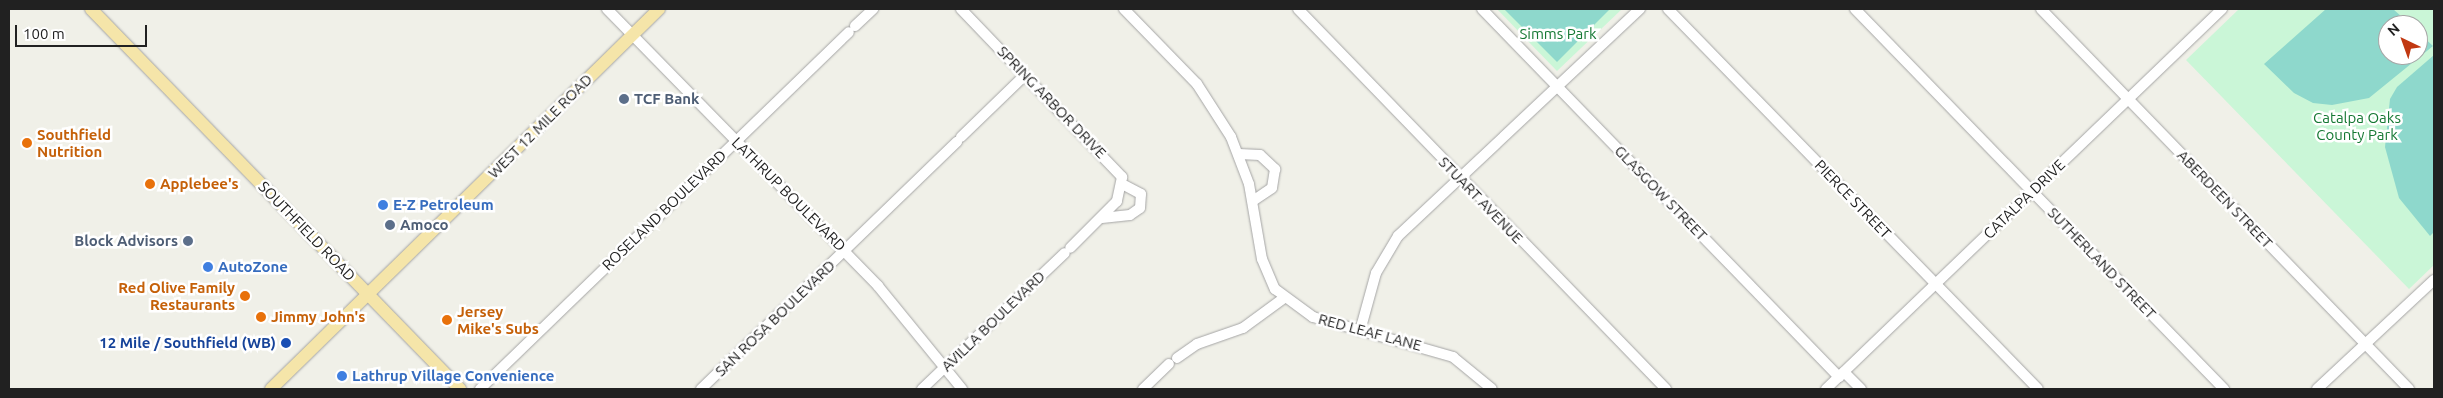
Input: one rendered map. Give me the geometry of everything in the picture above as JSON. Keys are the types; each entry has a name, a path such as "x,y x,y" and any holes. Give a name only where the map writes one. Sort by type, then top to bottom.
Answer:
{"main road":[{"name":"WEST 12 MILE ROAD","path":"271,389 659,9"},
{"name":"SOUTHFIELD ROAD","path":"95,10 460,389"}],"street":[{"name":"LATHRUP BOULEVARD","path":"607,9 844,250 962,389"},
{"name":"ROSELAND BOULEVARD","path":"480,389 873,9"},
{"name":"SPRING ARBOR DRIVE","path":"961,9 1119,172 1124,185"},
{"name":"RED LEAF LANE","path":"1124,9 1197,84 1239,154 1253,201 1264,265 1284,298 1313,317 1453,357 1492,389"},
{"name":"STUART AVENUE","path":"1298,9 1461,180 1666,389"},
{"name":"GLASGOW STREET","path":"1482,9 1842,375 1861,389"},
{"path":"1360,331 1376,273 1390,246 1640,9"},
{"name":"PIERCE STREET","path":"1668,9 2038,389"},
{"name":"SUTHERLAND STREET","path":"1855,9 2224,389"},
{"name":"ABERDEEN STREET","path":"2041,9 2409,389"},
{"name":"CATALPA DRIVE","path":"1826,389 2222,9"},
{"name":"SAN ROSA BOULEVARD","path":"701,389 1025,75"},
{"path":"1239,154 1260,155 1275,169 1272,188 1253,201"},
{"path":"1102,218 1136,212 1143,204 1141,194 1124,185"},
{"name":"AVILLA BOULEVARD","path":"922,389 1102,218 1124,185"},
{"path":"2317,389 2434,280"},
{"path":"1143,389 1173,361 1197,344 1244,328 1284,298"}],"green space":[{"name":"Simms Park","path":"1497,9 1622,9 1557,71"},
{"name":"Simms Park","path":"1504,9 1610,9 1557,62"},
{"name":"Catalpa Oaks County Park","path":"2239,9 2434,9 2434,265 2409,289 2186,60"},
{"path":"2326,9 2393,9 2400,15 2378,15 2378,65 2410,65 2369,98 2332,105 2313,103 2294,93 2264,64"},
{"path":"2428,41 2433,46 2428,50"},
{"path":"2434,55 2434,232 2430,236 2399,198 2385,147 2390,99 2397,87 2422,65 2428,65 2428,60"}],"place":[{"name":"TCF Bank","path":"624,99"},
{"name":"Southfield Nutrition","path":"27,143"},
{"name":"Applebee's","path":"150,184"},
{"name":"E-Z Petroleum","path":"383,205"},
{"name":"Amoco","path":"390,225"},
{"name":"Block Advisors","path":"188,241"},
{"name":"AutoZone","path":"208,267"},
{"name":"Red Olive Family Restaurants","path":"245,296"},
{"name":"Jimmy John's","path":"261,317"},
{"name":"Jersey Mike's Subs","path":"447,320"},
{"name":"12 Mile / Southfield (WB)","path":"286,343"},
{"name":"Lathrup Village Convenience","path":"342,376"}]}
